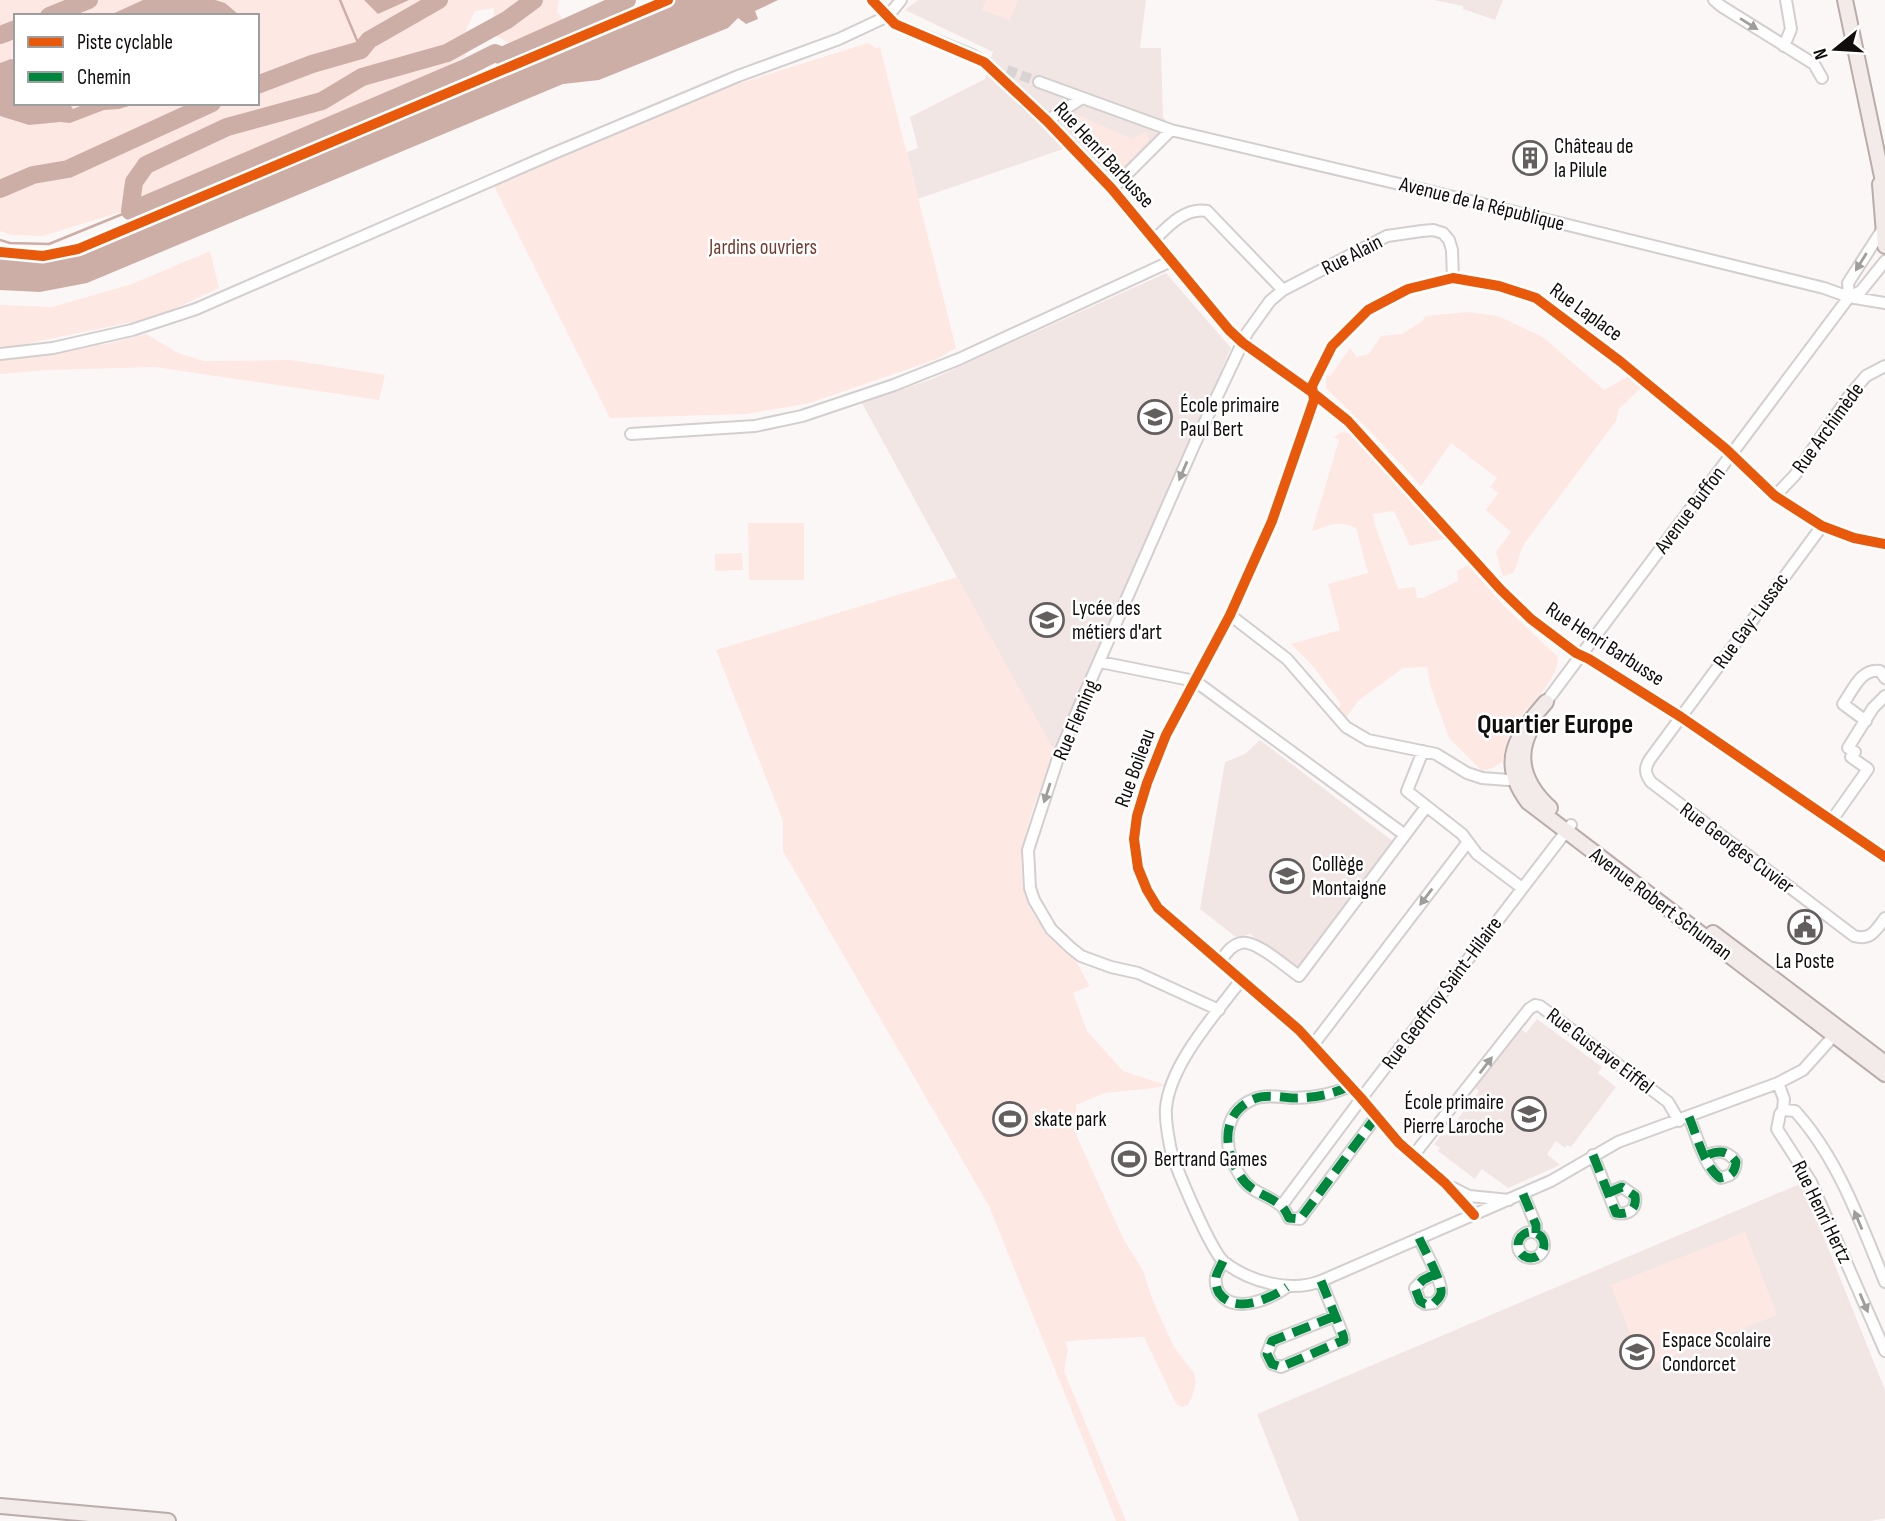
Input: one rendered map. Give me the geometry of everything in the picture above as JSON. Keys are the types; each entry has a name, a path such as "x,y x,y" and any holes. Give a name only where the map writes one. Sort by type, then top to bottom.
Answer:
{"main road":[{"path":"1844,0 1885,191"},
{"path":"1880,175 1885,246"},
{"path":"1516,778 1513,755 1516,743 1522,729 1546,702"},
{"name":"Avenue Robert Schuman","path":"1516,778 1568,828 1733,946 1884,1067"},
{"path":"0,1506 168,1521"}],"street":[{"path":"872,0 895,24 984,62 1003,73"},
{"path":"0,354 53,348 132,330 196,309 552,154 738,76 839,39 888,16 901,0"},
{"path":"1714,0 1814,64 1822,79"},
{"path":"1784,46 1791,29 1786,0"},
{"name":"Avenue de la République","path":"1039,82 1171,130 1460,198 1824,288 1849,297 1885,303"},
{"path":"1046,121 1082,98"},
{"name":"Rue Henri Barbusse","path":"1023,100 1112,189 1221,322 1243,343 1348,421 1501,590 1531,619 1582,656 1681,717 1885,857"},
{"path":"1112,189 1171,130"},
{"path":"1154,239 1184,214 1198,209 1207,211 1283,290"},
{"name":"Rue Alain","path":"1243,343 1269,301 1283,290 1387,236 1433,230 1443,233 1452,250 1452,278"},
{"name":"Avenue Buffon","path":"1849,297 1849,284 1882,230"},
{"path":"631,434 755,426 802,416 894,386 1167,263 1169,258"},
{"name":"Avenue Buffon","path":"1582,656 1849,297 1861,291 1885,261"},
{"name":"Rue Laplace","path":"1313,393 1312,386 1332,346 1368,310 1408,289 1452,278 1499,286 1536,298 1621,362 1732,454 1775,496 1822,526 1854,538 1885,544"},
{"name":"Rue Fleming","path":"1219,1010 1139,973 1111,967 1081,956 1059,937 1039,912 1030,888 1028,850 1063,746 1195,443 1243,343"},
{"name":"Rue Archimède","path":"1775,496 1795,475 1849,396 1866,376 1885,366"},
{"name":"Rue Boileau","path":"1313,393 1314,400 1272,521 1230,615 1166,735 1147,783 1137,816 1134,839 1142,879 1158,908 1313,1045 1376,1117 1413,1156 1445,1183 1474,1215"},
{"name":"Rue Gay-Lussac","path":"1681,717 1822,526"},
{"path":"1230,615 1287,659 1346,727 1367,740 1436,754 1466,773 1482,778 1516,778"},
{"path":"1546,702 1582,656"},
{"path":"1100,662 1195,681 1405,835"},
{"path":"1866,721 1843,704 1864,674 1872,670 1880,671 1885,678"},
{"path":"1832,820 1868,769 1851,757 1855,752 1849,748 1884,696"},
{"name":"Rue Georges Cuvier","path":"1681,717 1646,765 1646,775 1651,782 1854,936 1863,938 1872,935 1885,918"},
{"path":"1423,751 1406,791 1462,834 1477,853 1522,888"},
{"path":"1220,961 1232,947 1242,942 1252,943 1299,975 1426,807"},
{"name":"Rue Geoffroy Saint-Hilaire","path":"1282,1205 1568,828"},
{"path":"1313,1045 1468,842"},
{"path":"1241,979 1179,1067 1166,1109 1170,1148 1207,1237 1223,1262 1252,1277 1287,1287 1321,1281 1551,1181 1627,1138 1778,1083 1803,1070 1837,1032"},
{"name":"Rue Gustave Eiffel","path":"1413,1156 1529,1009 1535,1005 1541,1006 1668,1102 1684,1119"},
{"path":"1778,1083 1784,1099 1783,1110"},
{"path":"1350,1086 1317,1097 1264,1096 1243,1105 1230,1121 1227,1132 1228,1149 1241,1177 1255,1192 1282,1205 1289,1218 1300,1219 1376,1117"},
{"name":"Rue Henri Hertz","path":"1885,1282 1837,1173 1804,1121 1795,1111 1783,1110 1777,1129 1811,1182 1885,1351"},
{"path":"1684,1119 1705,1156"},
{"path":"1593,1155 1608,1193"},
{"name":"Rue Boileau","path":"1445,1183 1469,1196 1510,1200"},
{"path":"1523,1194 1536,1225 1536,1233"},
{"path":"1452,1225 1459,1198"},
{"path":"1419,1238 1435,1274"},
{"path":"1223,1262 1215,1278 1217,1291 1226,1300 1236,1304 1274,1296 1287,1287"},
{"path":"1321,1281 1343,1335 1344,1340 1281,1367 1272,1364 1267,1354 1272,1341 1335,1316"}],"shaded area":[{"path":"143,0 215,0 225,3 238,14 112,14"},
{"path":"364,0 409,0 378,14"},
{"path":"674,0 778,0 755,11 758,19 746,24 738,18 728,28 599,80 563,84 87,283 40,292 0,290 0,257 37,260 78,253"},
{"path":"918,0 1146,0 1140,48 1161,48 1163,117 1170,126 1110,180 1066,130 1063,149 918,199 907,152 918,148 910,117 985,79 993,52 905,10"},
{"path":"1434,0 1503,0 1495,20 1463,9 1463,6"},
{"path":"14,60 14,105 70,105 73,109 82,105 132,105 104,110 70,123 29,125 0,116 0,63"},
{"name":"Lycée des métiers d'art","path":"1166,273 1231,348 1053,753 862,403 932,379"},
{"name":"Collège Montaigne","path":"1260,740 1394,842 1299,970 1250,934 1237,938 1200,909 1225,762 1245,754"},
{"name":"École primaire Pierre Laroche","path":"1537,1019 1602,1067 1598,1073 1616,1087 1571,1147 1567,1145 1565,1148 1556,1141 1547,1154 1560,1165 1508,1188 1482,1169 1475,1179 1438,1151 1440,1148 1434,1144 1442,1134 1445,1136 1479,1091 1473,1087 1518,1027 1526,1033"},
{"name":"Espace Scolaire Condorcet","path":"1802,1183 1885,1390 1885,1518 1871,1521 1299,1521 1257,1414"}],"green space":[{"path":"0,0 559,0 557,11 563,20 509,43 492,34 494,8 475,11 466,30 466,56 399,91 124,211 43,236 11,235 0,231"},
{"path":"986,0 1018,0 1010,20 982,10"},
{"name":"Jardins ouvriers","path":"868,43 876,48 880,47 956,348 937,359 810,403 746,414 610,418 494,186 728,87"},
{"path":"1075,114 1133,139 1145,132 1150,139 1116,175 1115,170 1066,118"},
{"path":"210,251 219,288 157,317 0,349 0,305 52,307 132,284"},
{"path":"1467,312 1498,316 1543,337 1604,390 1629,376 1641,388 1619,409 1616,421 1524,544 1513,573 1503,576 1496,552 1511,532 1486,510 1498,493 1490,487 1497,478 1451,443 1421,486 1326,388 1326,375 1330,376 1350,348 1357,357 1369,354 1381,336 1402,334 1426,316"},
{"path":"146,334 178,353 204,361 291,360 385,375 379,400 155,367 0,374 0,359 106,344"},
{"path":"1341,432 1352,433 1449,538 1410,546 1394,511 1373,514 1398,589 1415,587 1417,598 1423,598 1458,581 1457,571 1468,565 1504,606 1558,657 1553,676 1514,726 1502,762 1493,768 1482,771 1449,738 1430,685 1427,667 1403,668 1358,701 1345,719 1338,710 1341,704 1312,665 1291,644 1340,630 1328,584 1368,573 1356,528 1339,524 1312,531 1339,440 1334,437"},
{"path":"748,523 804,523 804,580 749,580"},
{"path":"742,553 743,570 715,571 715,554"},
{"path":"957,577 1055,752 1026,835 1022,877 1026,898 1036,918 1075,961 1090,986 1073,993 1087,1031 1123,1071 1166,1085 1105,1093 1076,1105 1077,1137 1124,1240 1143,1271 1174,1347 1194,1373 1196,1382 1188,1405 1182,1407 1176,1404 1144,1337 1065,1342 1068,1349 1064,1371 1126,1521 1116,1521 989,1206 783,851 783,821 716,650"},
{"path":"1745,1232 1777,1315 1644,1367 1611,1285"}],"waterway":[{"path":"54,14 89,0"},
{"path":"340,0 361,50"},
{"path":"259,84 312,64 361,50 369,40 439,0"},
{"path":"534,0 507,20 447,53 362,77 322,101 227,127 146,165 134,182 130,211 495,53 502,56 627,0"},
{"path":"0,35 14,30"},
{"path":"0,189 33,175 68,169 208,105"},
{"path":"0,240 10,243 49,244 130,211"}],"tunnel":[{"path":"1007,70 1039,82"},
{"path":"999,76 1023,100"}],"marked path":[{"path":"1350,1086 1315,1097 1263,1097 1243,1105 1230,1123 1228,1145 1235,1167 1245,1182 1281,1206 1289,1218 1300,1219 1376,1117"},
{"path":"1689,1117 1705,1158 1714,1173 1720,1178 1730,1175 1735,1169 1736,1162 1726,1153 1718,1152 1705,1156"},
{"path":"1593,1155 1616,1213 1628,1212 1633,1208 1635,1196 1622,1187 1608,1193"},
{"path":"1523,1194 1536,1225 1536,1233"},
{"path":"1531,1232 1540,1236 1544,1245 1540,1254 1531,1258 1522,1254 1518,1245 1522,1236 1531,1232"},
{"path":"1419,1238 1436,1274 1441,1288 1441,1295 1437,1300 1425,1304 1420,1301 1415,1288 1435,1274"},
{"path":"1223,1261 1216,1281 1219,1293 1226,1300 1253,1303 1287,1287"},
{"path":"1321,1281 1343,1335 1344,1340 1281,1367 1272,1364 1267,1354 1272,1341 1335,1316"}],"cycle path":[{"path":"0,252 43,256 78,249 668,0"},
{"path":"872,0 895,24 984,62 1047,121 1112,189 1229,330 1348,421 1501,590 1531,619 1576,653 1681,717 1885,857"},
{"path":"1474,1215 1445,1183 1399,1143 1299,1030 1158,908 1138,868 1134,839 1137,816 1147,783 1166,735 1230,615 1272,521 1314,400 1312,386 1332,346 1368,310 1408,289 1453,278 1499,286 1536,298 1621,362 1726,449 1775,496 1822,526 1854,538 1885,544"}],"place":[{"name":"Château de la Pilule","path":"1530,158"},
{"name":"École primaire Paul Bert","path":"1155,417"},
{"name":"Lycée des métiers d'art","path":"1047,620"},
{"name":"Collège Montaigne","path":"1287,876"},
{"name":"La Poste","path":"1805,927"},
{"name":"École primaire Pierre Laroche","path":"1529,1114"},
{"name":"skate park","path":"1010,1119"},
{"name":"Bertrand Games","path":"1129,1159"},
{"name":"Espace Scolaire Condorcet","path":"1637,1352"}],"district":[{"name":"Quartier Europe","path":"1555,724"}]}
